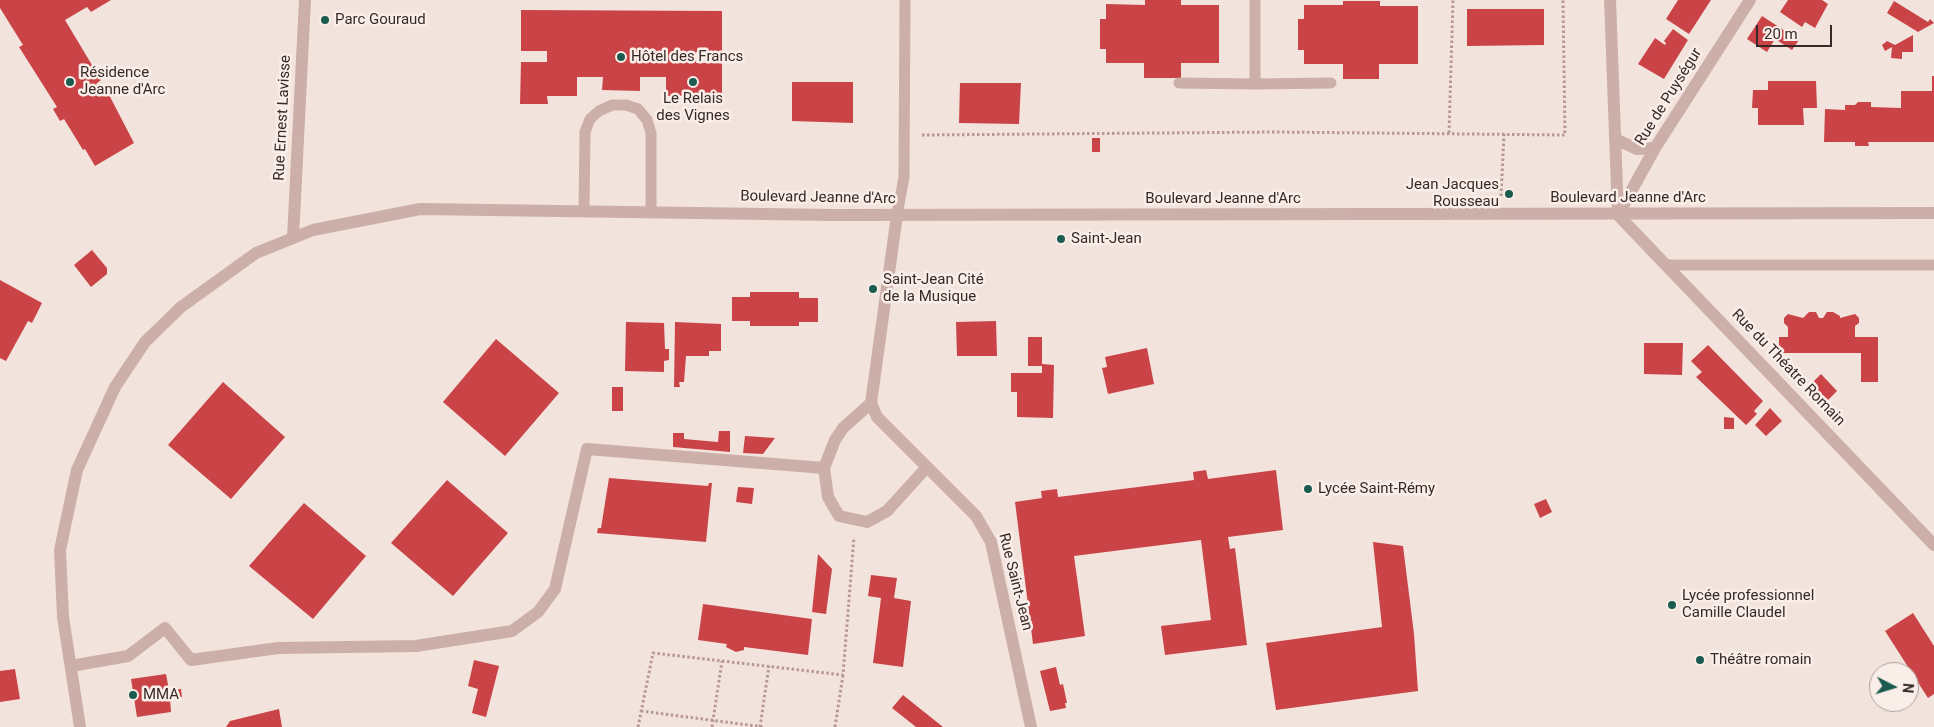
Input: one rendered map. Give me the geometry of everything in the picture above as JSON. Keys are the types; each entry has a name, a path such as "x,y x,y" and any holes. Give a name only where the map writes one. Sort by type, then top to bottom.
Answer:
{"street":[{"name":"Rue Ernest Lavisse","path":"293,238 305,0"},
{"path":"1610,0 1618,214"},
{"name":"Rue de Puységur","path":"1618,214 1655,148 1750,0"},
{"path":"1615,139 1637,148 1655,148"},
{"name":"Boulevard Jeanne d'Arc","path":"80,727 63,617 60,550 77,470 114,387 145,342 181,307 256,253 313,230 420,209 897,215 1934,213"},
{"name":"Rue du Théatre Romain","path":"1618,214 1934,545"},
{"path":"897,215 871,403 842,428 835,440 824,468 828,497 839,516 867,522 887,511 927,467"},
{"name":"Rue Saint-Jean","path":"871,403 877,417 976,516 991,542 1031,727"},
{"path":"71,666 128,656 165,628 191,660 278,648 416,646 512,631 538,612 555,589 587,449 824,468"}],"lane":[{"path":"897,215 904,177 905,0"},
{"path":"1254,84 1255,0"},
{"path":"1179,84 1332,83"},
{"path":"584,211 584,132 590,119 599,111 612,105 626,105 638,109 647,120 651,133 651,212"},
{"path":"1666,265 1934,265"}],"path":[{"path":"1449,133 1454,0"},
{"path":"904,135 1276,132 1565,135 1562,0"},
{"path":"1500,215 1504,134"},
{"path":"835,727 843,675 855,519"},
{"path":"638,727 653,653 843,675"},
{"path":"712,727 722,661"},
{"path":"760,727 769,666"},
{"path":"641,711 764,727"}],"building":[{"name":"Résidence Jeanne d'Arc","path":"0,0 111,0 91,12 87,7 65,20 101,80 96,84 101,92 106,89 134,143 95,166 64,119 60,121 53,109 57,107 19,47 23,45 0,8"},
{"path":"1145,0 1181,0 1181,5 1219,5 1219,63 1181,63 1181,78 1144,78 1144,63 1106,63 1106,49 1100,49 1100,19 1106,19 1106,4 1145,5"},
{"path":"1678,0 1711,0 1689,34 1666,19"},
{"path":"1788,0 1822,0 1828,4 1815,28 1805,22 1802,27 1780,12"},
{"path":"1343,1 1380,1 1380,6 1418,6 1418,64 1379,64 1379,79 1343,79 1343,64 1304,64 1304,50 1298,50 1298,19 1304,19 1304,5 1343,5"},
{"path":"1894,1 1928,22 1930,19 1934,23 1918,32 1887,13"},
{"path":"1467,9 1544,9 1544,45 1467,46"},
{"name":"Hôtel des Francs","path":"521,10 722,11 722,52 696,52 696,63 722,63 722,105 695,104 695,96 666,96 666,77 640,77 640,91 602,90 603,77 577,77 577,96 547,96 548,104 520,104 521,62 547,62 547,51 521,51"},
{"path":"1762,16 1799,40 1792,50 1775,39 1767,52 1747,39"},
{"path":"1673,29 1688,40 1664,79 1638,64 1655,38 1665,45 1664,41"},
{"path":"1913,35 1913,52 1902,52 1902,59 1891,58 1892,47 1885,51 1882,45 1887,41 1895,45"},
{"path":"1932,76 1934,76 1934,142 1868,142 1869,146 1855,146 1855,142 1824,142 1825,109 1845,110 1845,105 1855,105 1858,102 1871,102 1871,107 1901,108 1901,91 1932,91"},
{"path":"1768,81 1816,81 1817,108 1803,108 1804,125 1758,125 1758,108 1752,108 1753,90 1768,90"},
{"path":"792,82 853,82 853,123 792,121"},
{"path":"960,83 1021,83 1019,124 959,123"},
{"path":"1092,138 1100,138 1100,152 1092,152"},
{"path":"92,250 107,268 107,274 91,287 74,265"},
{"path":"0,280 42,303 32,323 28,321 6,361 0,358"},
{"path":"750,292 799,292 799,298 818,298 818,322 799,322 799,326 750,326 750,321 732,321 732,297 750,297"},
{"path":"1809,312 1816,312 1819,318 1823,318 1827,312 1833,312 1840,316 1840,318 1855,314 1859,318 1859,323 1855,326 1855,337 1878,337 1878,382 1861,382 1861,353 1779,353 1779,337 1788,337 1788,327 1784,323 1784,318 1788,314 1803,318"},
{"path":"996,321 997,356 957,356 956,322"},
{"path":"626,322 664,323 665,349 669,349 669,360 664,361 664,372 625,371"},
{"path":"675,322 721,324 721,351 709,351 709,356 686,356 684,382 679,382 680,387 674,387"},
{"path":"1028,337 1042,337 1042,364 1054,365 1053,418 1017,417 1017,392 1011,392 1011,373 1042,373 1042,366 1028,366"},
{"path":"496,339 559,393 505,456 443,402"},
{"path":"1644,343 1683,343 1682,375 1644,374"},
{"path":"1708,345 1763,401 1754,411 1757,414 1746,425 1696,377 1702,372 1691,361"},
{"path":"1147,348 1154,384 1108,394 1102,368 1107,367 1105,357"},
{"path":"1821,374 1837,391 1821,407 1805,390"},
{"path":"223,382 285,437 231,499 168,445"},
{"path":"612,387 623,387 623,411 612,411"},
{"path":"1770,408 1782,421 1766,436 1755,425"},
{"path":"1724,417 1734,418 1734,429 1724,429"},
{"path":"719,431 730,431 730,452 673,447 673,433 684,433 684,439 718,442"},
{"path":"745,436 775,438 763,454 743,453"},
{"path":"1206,470 1208,479 1276,470 1283,530 1228,537 1230,549 1235,548 1247,645 1165,655 1161,626 1211,620 1201,540 1074,556 1085,636 1033,644 1015,502 1042,498 1041,491 1057,489 1058,497 1194,480 1193,472"},
{"path":"609,478 708,486 709,483 712,483 706,542 597,533 598,528 601,528"},
{"path":"447,480 508,533 453,596 391,543"},
{"path":"738,487 754,488 752,504 736,502"},
{"path":"1546,499 1552,512 1540,518 1534,504"},
{"path":"304,503 366,556 313,619 249,566"},
{"path":"1373,542 1403,546 1414,634 1418,691 1276,710 1266,643 1382,627"},
{"path":"818,554 832,569 826,614 812,612"},
{"path":"871,575 897,578 894,598 911,601 903,667 873,663 881,598 868,596"},
{"path":"703,604 812,619 808,655 744,647 744,650 736,652 726,647 727,644 698,640"},
{"path":"1913,613 1934,646 1934,694 1928,698 1919,684 1919,662 1905,662 1885,631"},
{"path":"474,660 499,666 486,717 472,713 478,689 468,686"},
{"path":"1056,667 1060,685 1063,684 1067,703 1065,703 1066,708 1050,711 1040,671"},
{"path":"15,669 20,699 0,702 0,671"},
{"path":"166,674 169,690 181,689 182,697 170,699 171,712 137,717 131,679"},
{"path":"903,695 943,727 916,727 892,708"},
{"path":"279,709 282,727 226,727 230,721"}],"place":[{"name":"Parc Gouraud","path":"325,20"},
{"name":"Hôtel des Francs","path":"621,57"},
{"name":"Résidence Jeanne d'Arc","path":"70,82"},
{"name":"Le Relais des Vignes","path":"693,82"},
{"name":"Jean Jacques Rousseau","path":"1509,194"},
{"name":"Saint-Jean","path":"1061,239"},
{"name":"Saint-Jean Cité de la Musique","path":"873,289"},
{"name":"Lycée Saint-Rémy","path":"1308,489"},
{"name":"Lycée professionnel Camille Claudel","path":"1672,605"},
{"name":"Théâtre romain","path":"1700,660"},
{"name":"MMA","path":"133,695"}]}
